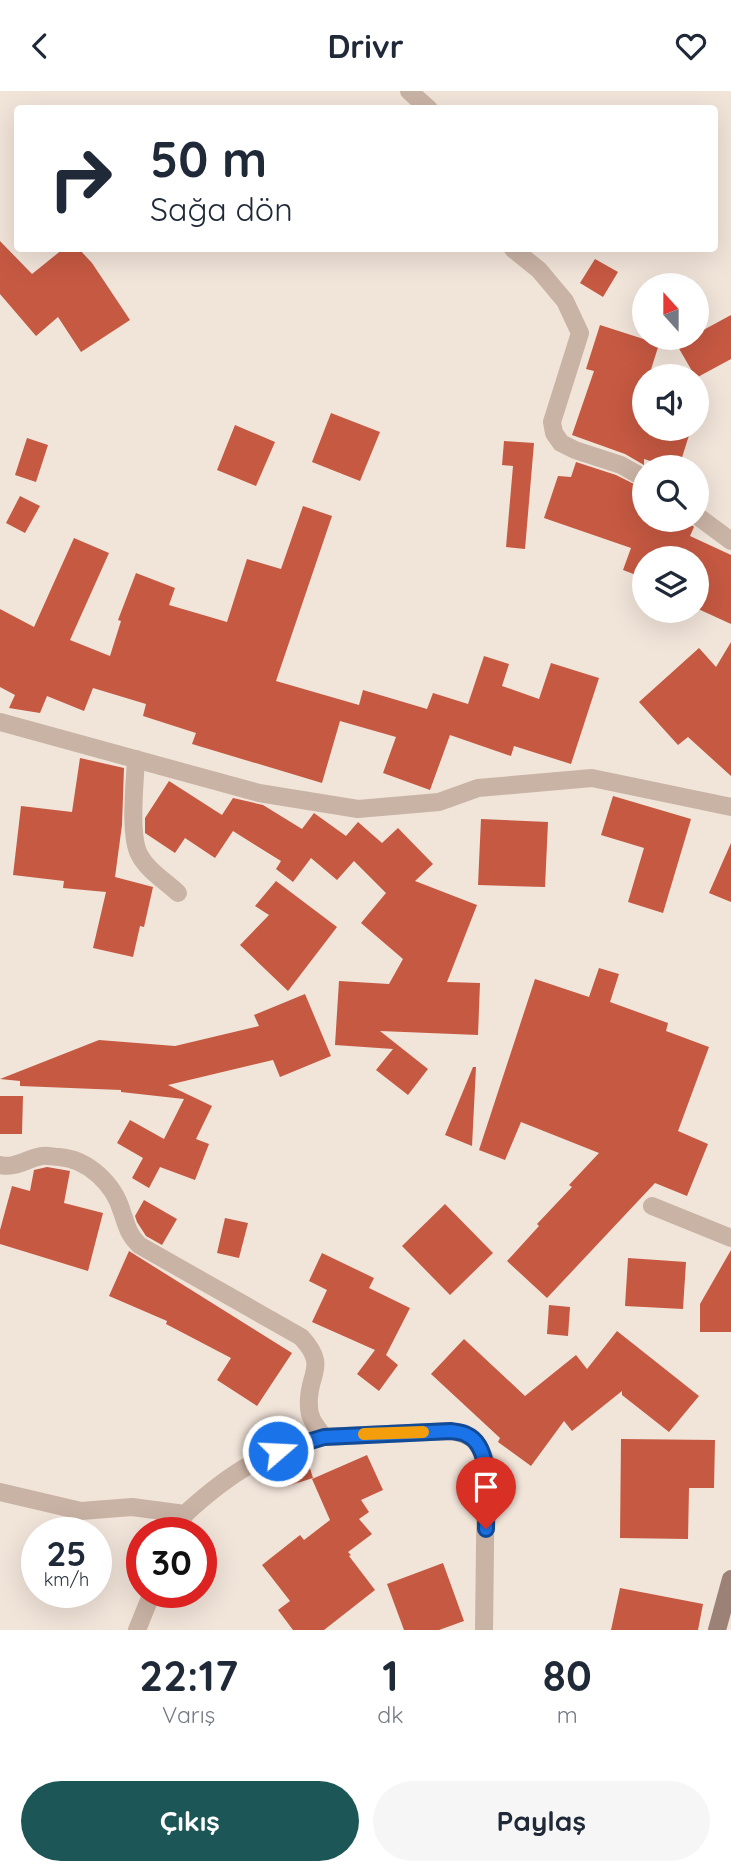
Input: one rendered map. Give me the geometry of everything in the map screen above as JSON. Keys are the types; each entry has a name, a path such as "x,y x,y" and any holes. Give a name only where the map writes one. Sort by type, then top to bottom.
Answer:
{"main road":[{"path":"717,1630 731,1579"}],"street":[{"path":"409,91 425,105"},
{"path":"517,252 539,271 565,301 580,333 552,422 554,433 561,443 632,471"},
{"path":"709,525 731,541"},
{"path":"0,722 259,793 358,809 439,802 478,788 592,778 731,807"},
{"path":"136,759 134,838 138,852 146,865 178,893"},
{"path":"0,1165 8,1167 43,1156 64,1157 95,1171 114,1193 129,1235 139,1245 301,1337 312,1349 316,1361 309,1407 312,1421 324,1437"},
{"path":"652,1206 731,1238"},
{"path":"184,1517 217,1485 258,1459 298,1443 324,1437 451,1431 468,1435 479,1444 486,1462 484,1630"},
{"path":"0,1492 81,1511 132,1507 185,1514"},
{"path":"137,1630 146,1608"}],"building":[{"path":"0,241 32,274 59,252 82,252 130,320 81,352 58,317 36,336 0,294"},
{"path":"595,259 618,272 603,297 580,283"},
{"path":"731,315 731,359 709,371 709,364 688,364 680,350 709,350 709,327"},
{"path":"600,325 632,335 632,350 657,350 653,364 632,364 632,441 687,441 683,455 632,455 632,458 572,435 594,371 586,369"},
{"path":"331,413 380,432 360,481 312,462"},
{"path":"235,425 275,442 256,486 217,470"},
{"path":"27,438 48,445 36,482 15,475"},
{"path":"504,441 534,443 525,549 506,547 513,466 502,465"},
{"path":"576,462 632,483 632,532 692,532 690,536 731,555 731,624 709,614 709,546 632,546 632,573 623,570 631,548 544,518 558,476 571,477"},
{"path":"20,496 40,506 25,533 6,523"},
{"path":"303,506 332,516 276,681 359,705 363,690 427,709 433,693 468,704 484,656 509,664 502,686 539,699 551,663 599,678 571,764 514,746 511,756 450,735 430,790 383,773 396,737 340,721 322,783 192,744 196,733 143,716 146,704 93,688 84,711 47,696 40,713 9,708 15,695 0,687 0,609 34,627 74,538 109,553 70,640 110,656 121,621 118,620 136,573 175,588 169,605 227,622 247,559 281,569"},
{"path":"731,642 731,776 688,737 678,745 639,702 699,648 716,667"},
{"path":"80,758 124,768 122,825 115,877 153,887 144,927 140,926 133,957 93,948 106,892 63,888 64,881 13,875 21,806 72,812"},
{"path":"169,781 222,815 233,798 263,805 302,829 314,813 346,836 358,822 382,843 398,828 433,864 415,881 477,905 447,982 480,983 478,1035 380,1031 428,1069 408,1095 376,1070 393,1049 335,1045 339,981 389,984 403,959 361,923 386,893 354,861 337,880 311,858 293,882 276,869 281,861 233,831 215,858 185,838 175,853 145,833 145,818"},
{"path":"613,796 691,819 663,913 628,902 644,848 601,835"},
{"path":"481,819 548,822 545,887 478,885"},
{"path":"731,843 731,902 709,893"},
{"path":"276,881 337,927 288,991 240,945 269,915 255,906"},
{"path":"599,968 619,974 610,1002 668,1023 666,1031 709,1047 678,1131 708,1144 687,1196 655,1183 547,1298 507,1261 599,1153 521,1122 505,1160 479,1150 535,979 589,997"},
{"path":"305,994 331,1056 280,1077 273,1060 168,1085 212,1106 196,1139 209,1144 195,1180 160,1167 149,1188 132,1178 143,1158 117,1143 130,1120 164,1139 184,1099 121,1090 20,1086 20,1081 0,1079 99,1040 175,1046 259,1026 254,1015"},
{"path":"473,1067 476,1067 472,1146 445,1135"},
{"path":"0,1096 23,1096 22,1134 0,1134"},
{"path":"47,1167 70,1171 64,1203 103,1213 88,1271 0,1244 0,1230 12,1186 30,1191 34,1170"},
{"path":"144,1200 177,1219 162,1245 146,1236 137,1222 135,1216"},
{"path":"445,1204 493,1253 450,1295 402,1246"},
{"path":"225,1218 248,1223 239,1258 217,1253"},
{"path":"731,1250 731,1332 700,1332 700,1304"},
{"path":"129,1251 292,1353 257,1406 217,1380 231,1358 166,1324 167,1321 109,1296"},
{"path":"322,1253 374,1278 369,1288 410,1308 386,1355 398,1365 379,1391 357,1374 375,1350 312,1322 327,1290 309,1281"},
{"path":"628,1258 686,1262 683,1309 625,1306"},
{"path":"549,1305 570,1307 568,1336 547,1334"},
{"path":"617,1331 699,1396 669,1432 622,1395 622,1391 572,1431 564,1421 531,1466 498,1442 500,1438 431,1374 464,1339 525,1396 576,1355 587,1369"},
{"path":"621,1439 715,1440 714,1488 689,1488 688,1539 620,1538"},
{"path":"367,1455 383,1490 361,1500 369,1512 359,1519 372,1534 348,1552 375,1590 324,1630 293,1630 278,1610 290,1601 262,1565 300,1535 304,1540 330,1520 312,1479"},
{"path":"307,1459 313,1478 288,1486 282,1467"},
{"path":"443,1563 464,1621 439,1630 404,1630 387,1584"},
{"path":"620,1588 703,1604 698,1630 611,1630"}],"slow traffic":[{"path":"364,1434 423,1432"}],"route":[{"path":"278,1451 324,1437 451,1431 468,1435 479,1444 486,1462 486,1529"}]}
